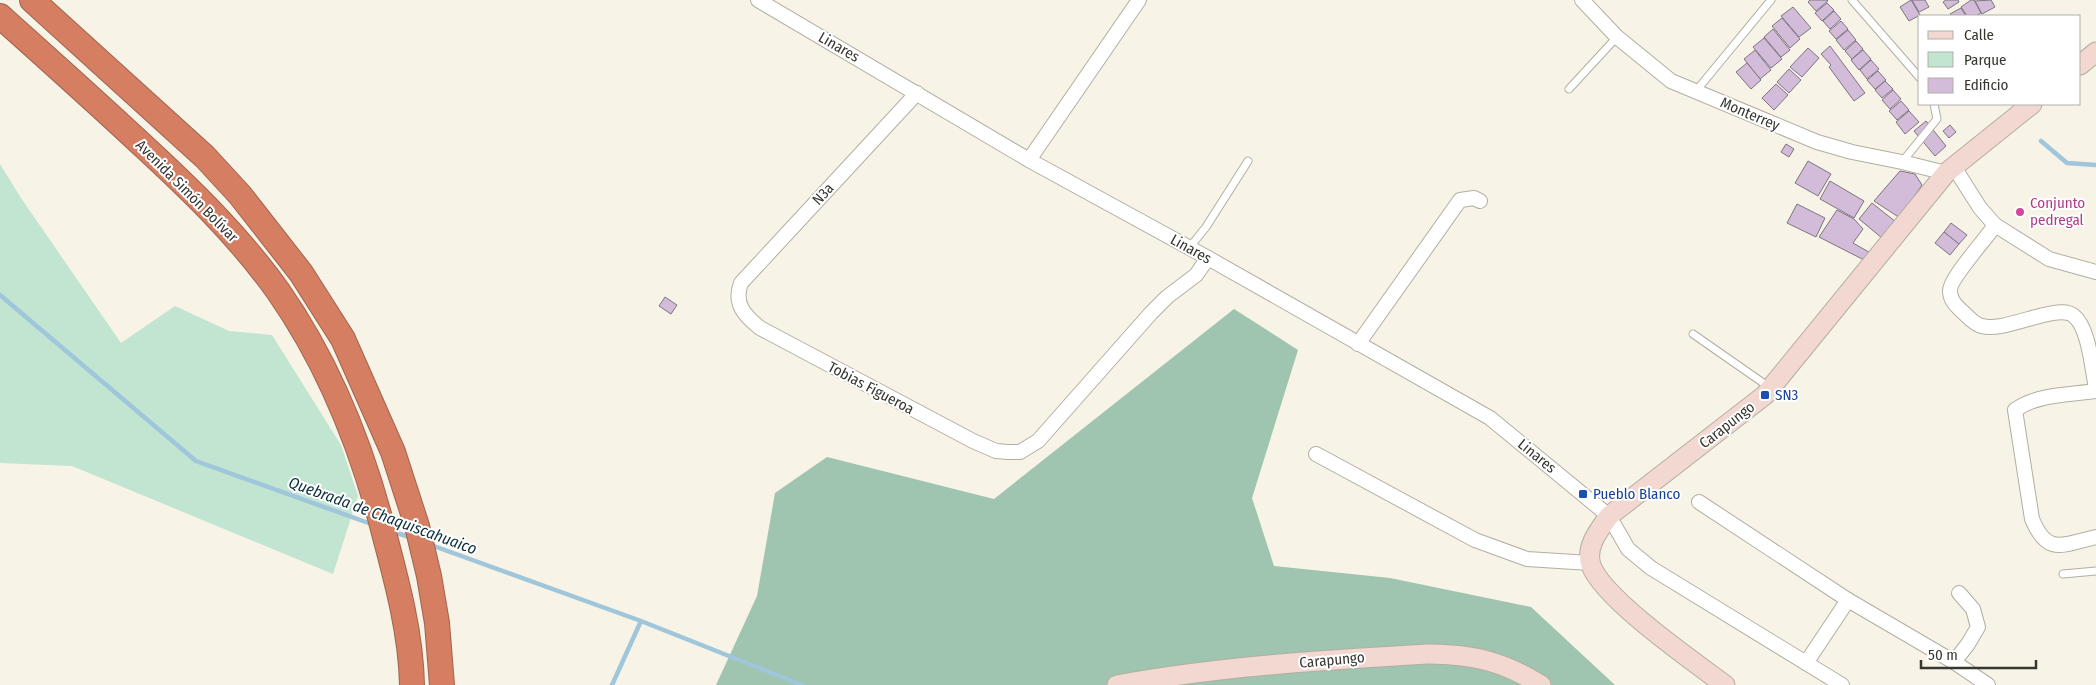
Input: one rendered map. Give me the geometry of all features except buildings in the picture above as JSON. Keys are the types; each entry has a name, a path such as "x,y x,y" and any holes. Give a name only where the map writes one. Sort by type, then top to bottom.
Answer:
{"highway":[{"path":"32,0 205,157 240,194 301,273 343,338 393,452 416,526 437,623 442,685"},
{"name":"Avenida Simón Bolívar","path":"0,16 183,182 218,218 278,291 324,369 346,414 367,469 389,552 409,643 412,685"}],"street":[{"name":"Linares","path":"758,0 1029,160 1208,258 1490,418 1609,516"},
{"path":"1029,160 1139,0"},
{"name":"Monterrey","path":"1582,0 1617,37 1671,81 1817,142 1852,152 1950,170"},
{"path":"2081,64 2096,52"},
{"name":"N3a","path":"738,298 741,283 758,263 917,93"},
{"name":"Carapungo","path":"1590,564 1595,535 1609,516 1772,388 1950,170 2031,105"},
{"path":"1950,170 1995,225 2050,259 2096,272"},
{"path":"1358,344 1460,200 1474,198 1480,201"},
{"path":"1995,225 1986,240 1952,281 1950,290 1953,303 1970,320 1981,326 1994,327 2062,312 2073,315 2083,325 2096,390 2035,400 2024,403 2015,410 2032,519 2039,536 2049,544 2060,545 2096,537"},
{"name":"Tobias Figueroa","path":"738,298 742,312 760,328 827,365 973,441 996,451 1020,452 1038,441 1151,313 1166,297 1196,275 1208,258"},
{"path":"1316,454 1475,540 1528,559 1590,564 1597,577 1611,593 1644,623 1725,685"},
{"path":"1699,502 1848,600 1954,662 1988,685"},
{"path":"1609,516 1628,549 1650,568 1842,685"},
{"path":"1954,662 1978,627 1973,609 1959,593"},
{"path":"1806,663 1848,600"},
{"name":"Carapungo","path":"1117,685 1178,674 1236,668 1429,654 1457,654 1490,660 1521,673 1541,685"}],"lane":[{"path":"1696,91 1771,0"},
{"path":"1852,0 1918,76"},
{"path":"1569,89 1617,37"},
{"path":"1902,162 1937,119 1934,105"},
{"path":"1189,248 1206,227 1248,161"},
{"path":"1693,334 1772,388"},
{"path":"2063,574 2096,571"}],"green space":[{"path":"0,164 21,198 121,343 175,306 229,331 272,335 341,445 358,496 333,574 72,466 0,463"},
{"path":"1234,309 1298,350 1252,498 1274,566 1390,578 1531,607 1615,685 716,685 757,596 775,493 827,457 994,499"}],"waterway":[{"path":"2041,141 2067,163 2096,165"},
{"name":"Quebrada de Chaquiscahuaico","path":"0,295 196,461 374,525"},
{"name":"Quebrada de Chaquiscahuaico","path":"391,531 412,538"},
{"name":"Quebrada de Chaquiscahuaico","path":"431,545 641,621 802,685"},
{"path":"612,685 641,621"}],"place":[{"name":"Conjunto pedregal","path":"2020,212"},
{"name":"SN3","path":"1765,395"},
{"name":"Pueblo Blanco","path":"1583,494"}]}
